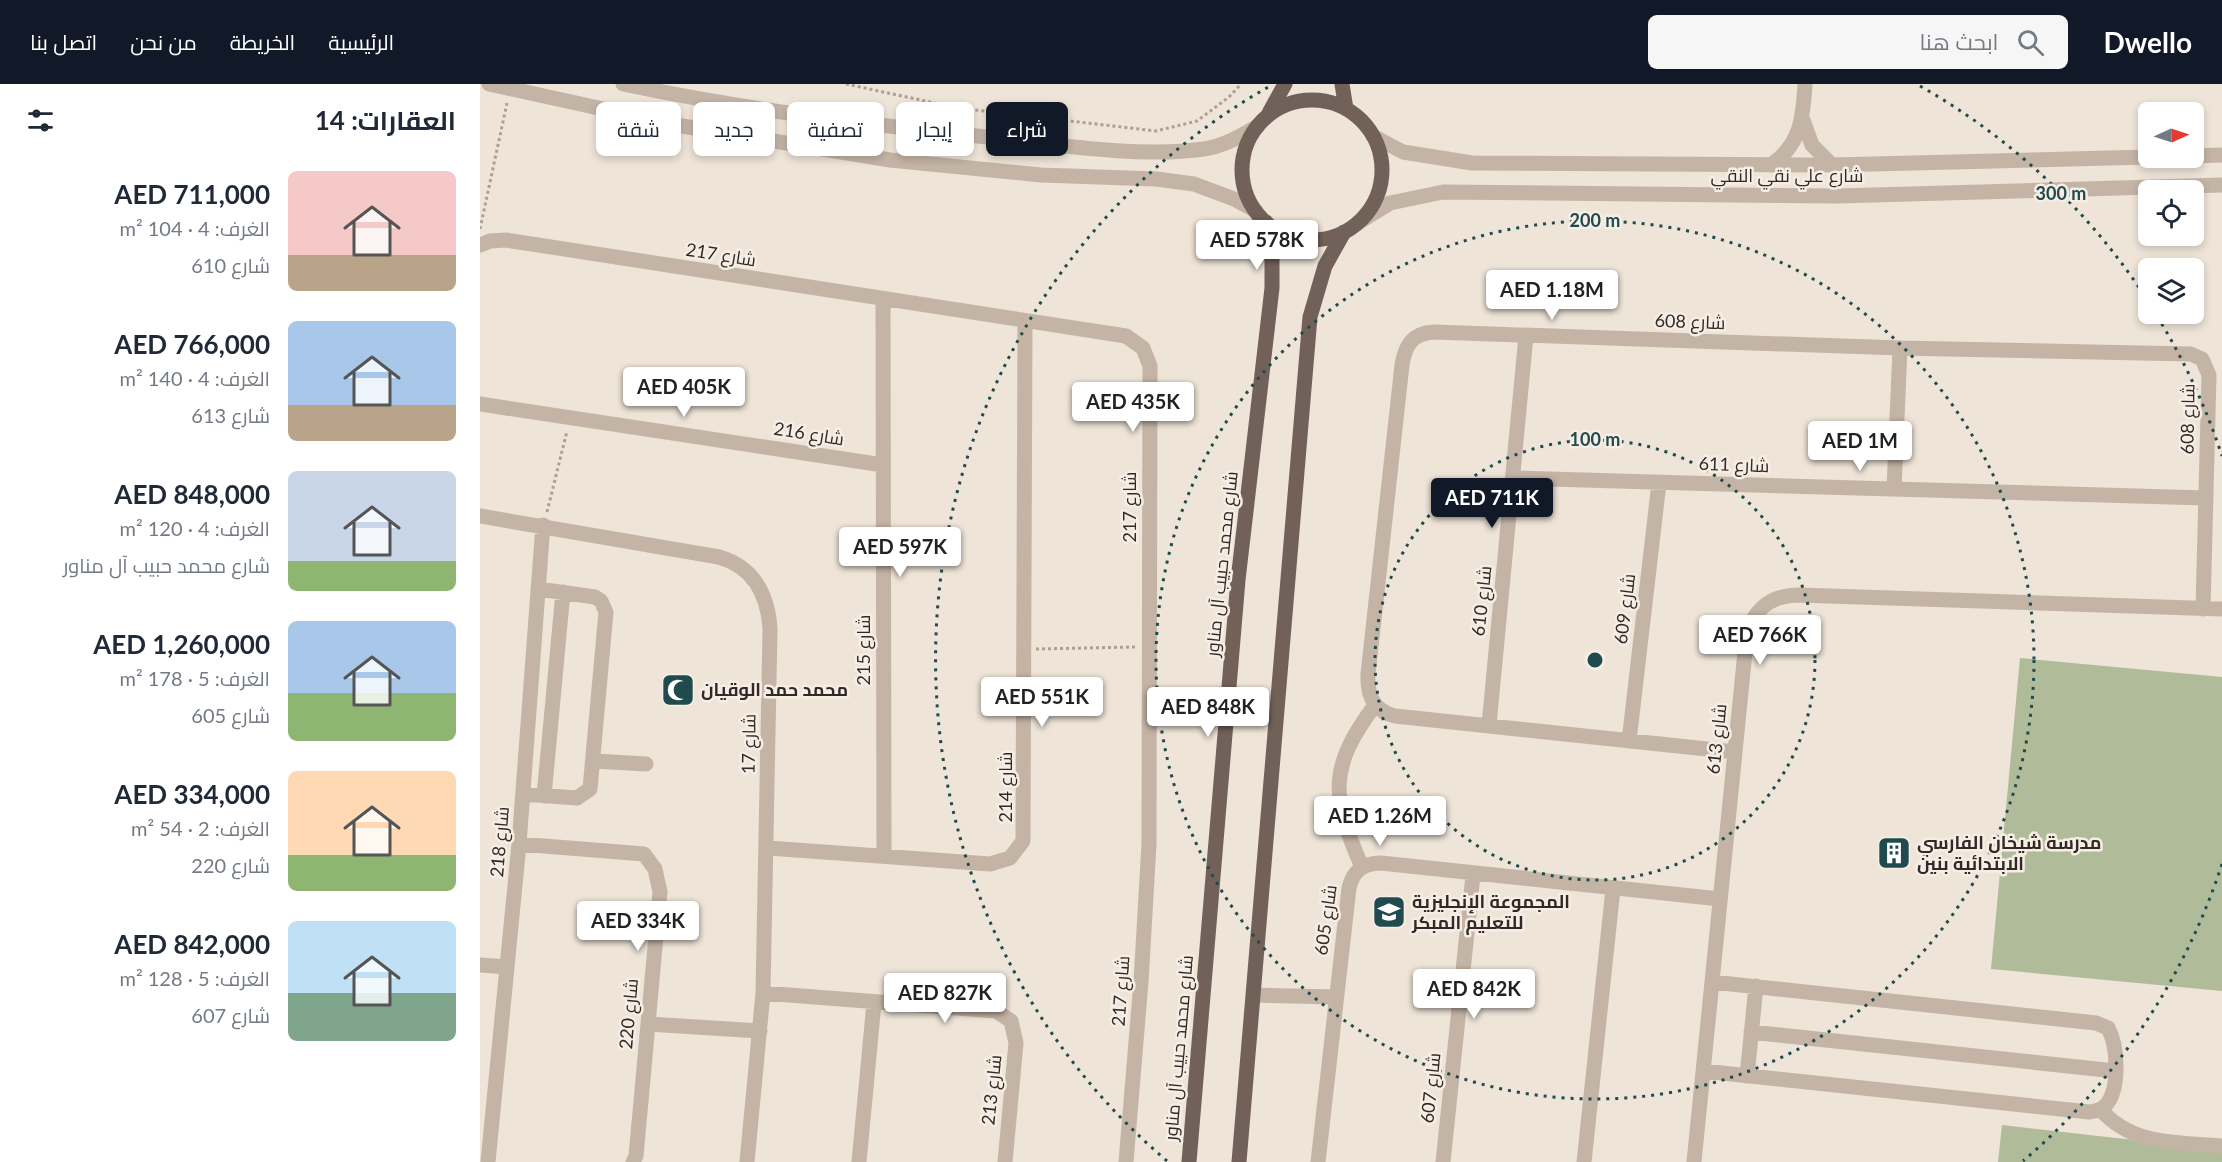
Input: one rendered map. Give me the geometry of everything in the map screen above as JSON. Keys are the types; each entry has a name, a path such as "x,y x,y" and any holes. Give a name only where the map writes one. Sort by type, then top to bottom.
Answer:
{"main road":[{"path":"1263,121 1282,107 1304,100 1325,101 1346,109 1363,122 1373,136 1380,154 1382,175 1376,197 1359,222 1344,232 1322,239 1300,239 1285,234 1261,217 1246,190 1243,174 1246,150 1263,121 1285,84"},
{"path":"1341,84 1346,109"},
{"name":"شارع محمد حبيب آل مناور","path":"1189,1162 1238,580 1272,288 1272,250 1261,217"},
{"path":"1239,1162 1311,316 1325,266 1344,232"}],"street":[{"path":"623,84 827,119 1026,142 1140,151 1215,147 1263,121"},
{"path":"1771,165 1792,145 1803,120 1805,84"},
{"path":"480,92 501,87 676,125 890,160 1041,174 1156,179 1194,184 1234,199 1261,217"},
{"path":"1803,120 1812,145 1832,165"},
{"name":"شارع علي نقي النقي","path":"1373,136 1404,152 1462,162 1832,165 2138,157"},
{"path":"2204,156 2222,155"},
{"name":"شارع علي نقي النقي","path":"1359,222 1390,203 1443,192 1838,195 2222,185"},
{"name":"شارع 217","path":"480,245 490,241 506,240 1126,336 1138,342 1146,353 1150,366 1147,890 1126,1162"},
{"name":"شارع 215","path":"883,300 884,855"},
{"name":"شارع 214","path":"768,848 990,864 1001,863 1018,851 1025,831 1025,322"},
{"name":"شارع 608","path":"1375,705 1368,689 1368,674 1405,350 1413,338 1426,332 1900,348 2186,353 2197,356 2205,364 2209,375 2203,609"},
{"name":"شارع 610","path":"1489,725 1526,336"},
{"path":"1894,489 1900,348"},
{"name":"شارع 216","path":"480,404 883,465"},
{"name":"شارع 611","path":"1513,478 2206,498"},
{"name":"شارع 609","path":"1629,741 1659,483"},
{"name":"شارع 17","path":"480,516 719,557 741,566 758,583 768,605 770,629 768,848 763,993 747,1162"},
{"name":"شارع 218","path":"488,1162 519,844 543,525"},
{"path":"523,794 577,798 585,795 590,789 594,761 605,606 595,597 538,589"},
{"path":"544,796 563,592"},
{"name":"شارع 613","path":"1694,1162 1749,626 1764,605 1780,596 2222,609"},
{"path":"1720,899 1473,875 1381,863 1362,867 1341,814 1339,780 1341,764 1351,739 1375,705 1383,712 1395,716 1735,752"},
{"path":"594,761 646,764"},
{"name":"شارع 220","path":"519,844 644,854 655,869 660,892 636,1156 633,1162"},
{"name":"شارع 605","path":"1318,1162 1349,888 1354,874 1362,867"},
{"name":"شارع 607","path":"1443,1162 1473,875"},
{"path":"1584,1162 1613,889"},
{"path":"480,964 507,967"},
{"path":"1703,1071 2089,1112 2101,1110 2112,1094 2118,1052 2115,1039 2108,1028 2096,1023 1712,982"},
{"path":"1747,1076 1756,986"},
{"name":"شارع 213","path":"763,993 996,1011 1011,1021 1017,1043 1005,1162"},
{"path":"1254,995 1335,998"},
{"path":"859,1162 874,1003"},
{"path":"648,1024 760,1031"},
{"path":"1751,1032 2115,1071"},
{"path":"2101,1110 2126,1132 2141,1137 2222,1146"}],"path":[{"path":"846,84 958,108 1156,131 1197,121 1229,97 1241,84"},
{"path":"480,230 501,87"},
{"path":"543,525 570,417"},
{"path":"1026,649 1149,647"}],"green space":[{"path":"2020,658 2222,677 2222,991 1991,969"},
{"path":"2002,1125 2222,1150 2222,1162 1998,1162"}],"place":[{"name":"محمد حمد الوقيان","path":"678,690"},
{"name":"مدرسة شيخان الفارسي الابتدائية بنين","path":"1894,853"},
{"name":"المجموعة الإنجليزية للتعليم المبكر","path":"1389,912"}]}
